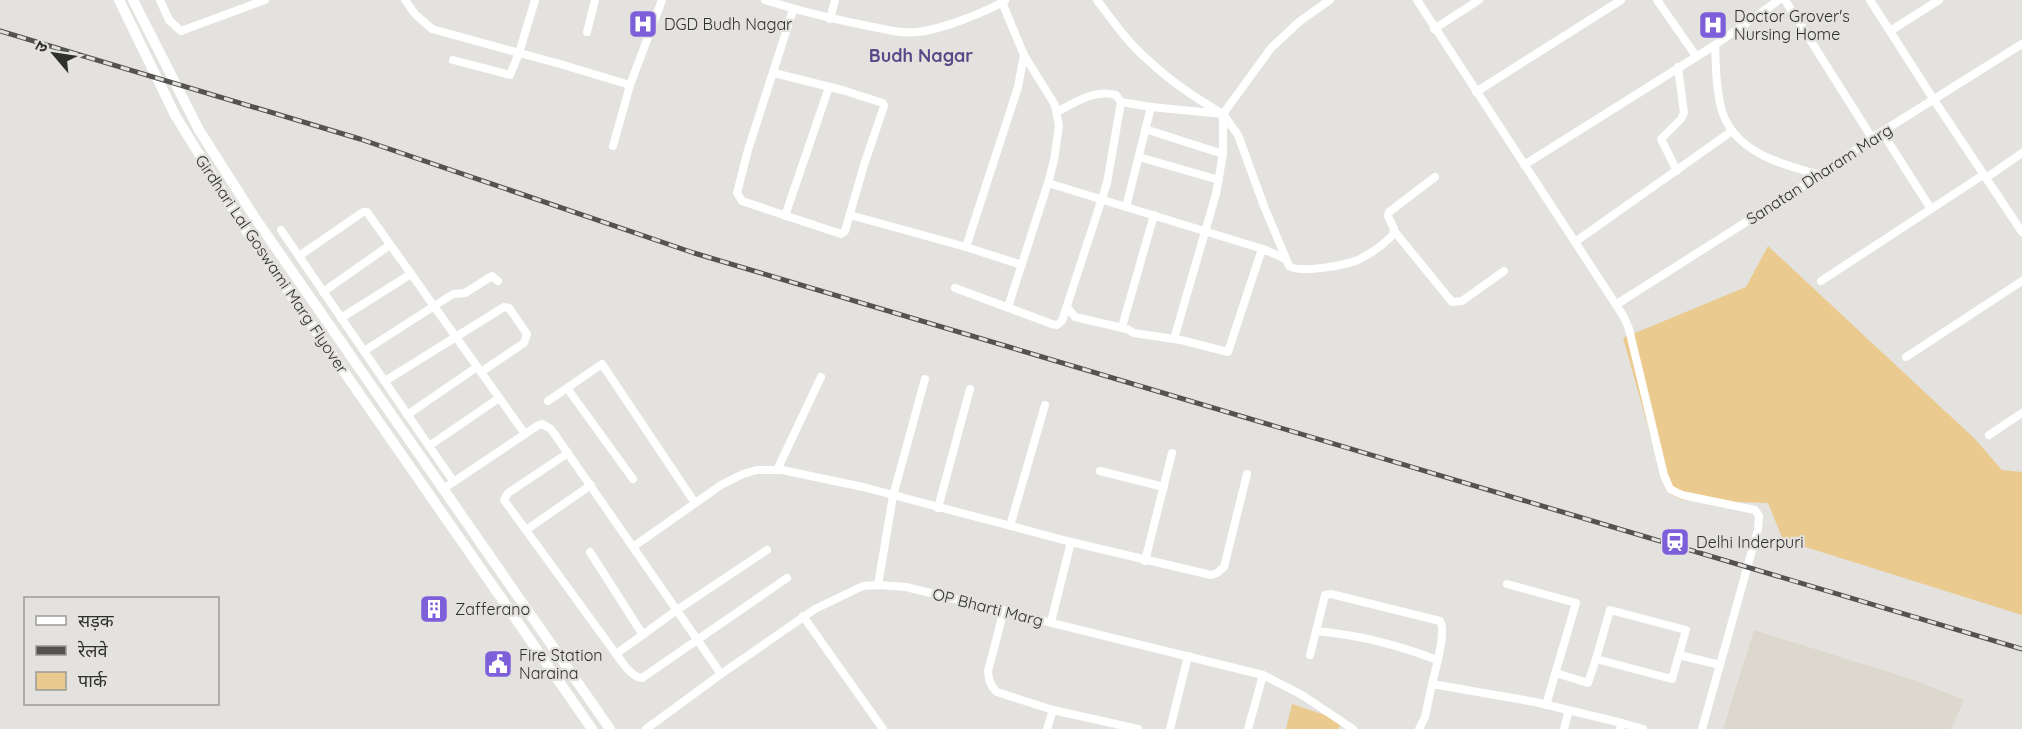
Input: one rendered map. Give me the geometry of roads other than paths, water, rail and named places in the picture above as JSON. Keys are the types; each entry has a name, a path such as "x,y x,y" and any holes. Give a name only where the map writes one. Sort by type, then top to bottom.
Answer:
{"main road":[{"name":"Girdhari Lal Goswami Marg Flyover","path":"119,0 175,115 245,229 592,729"},
{"name":"Girdhari Lal Goswami Marg Flyover","path":"133,0 199,130 255,218 610,729"}],"street":[{"path":"160,0 173,25 184,31 265,0"},
{"path":"405,0 415,14 432,29 630,85"},
{"path":"453,60 510,75 519,53 534,0"},
{"path":"586,32 595,0"},
{"path":"613,146 630,85 662,0"},
{"path":"830,19 836,0"},
{"path":"1097,0 1148,61 1204,103 1223,114 1238,135 1285,259 1292,269 1348,263 1362,258 1395,232"},
{"path":"1174,339 1219,180 1223,154 1223,114 1271,48 1300,21 1330,0"},
{"path":"1417,0 1617,304 1629,329 1664,475 1670,489 1682,495 1755,510 1759,516 1758,529 1702,729"},
{"path":"1434,29 1479,0"},
{"path":"1476,92 1621,0"},
{"path":"1657,0 1696,56"},
{"path":"1524,165 1714,45 1779,0"},
{"path":"1785,0 1872,138"},
{"path":"1870,0 2022,232"},
{"path":"1890,31 1939,0"},
{"path":"770,1 793,10 901,33 942,28 1004,1 1024,55 1050,96 1057,112 1059,126 1048,183 1008,307"},
{"path":"774,73 883,103 884,106 845,231 841,234 742,201 738,194 748,150 793,10"},
{"name":"Sanatan Dharam Marg","path":"1617,304 1820,175 1872,138 2022,44"},
{"path":"1714,45 1721,103 1732,131 1759,154 1820,175"},
{"path":"966,247 1018,87 1024,55"},
{"path":"1677,171 1661,139 1682,119 1684,113 1678,67"},
{"path":"785,216 829,87"},
{"path":"955,288 1057,325 1062,321 1102,200 1110,169 1121,102 1116,95 1098,93 1057,112"},
{"path":"1121,102 1223,114"},
{"path":"1126,207 1151,107"},
{"path":"1145,129 1223,154"},
{"path":"1575,242 1732,131"},
{"path":"1882,132 1931,209"},
{"path":"1821,280 2022,153"},
{"path":"1138,157 1219,180"},
{"path":"1435,177 1389,212 1388,216 1395,232 1452,302 1462,302 1504,271"},
{"path":"1048,183 1266,250 1285,259"},
{"path":"299,256 363,212 369,214 525,434"},
{"path":"850,215 1022,265"},
{"path":"1122,327 1154,216"},
{"path":"281,230 454,482"},
{"path":"323,292 390,245"},
{"path":"1067,307 1076,317 1122,327 1134,333 1174,339 1228,352 1261,252 1266,250"},
{"path":"341,318 411,274"},
{"path":"364,351 455,293 465,293 492,276 498,280"},
{"path":"1906,357 2022,281"},
{"path":"385,381 504,307 511,310 527,334 524,343 407,414"},
{"path":"548,400 602,364 695,503"},
{"path":"777,470 821,376"},
{"path":"878,585 893,496 925,379"},
{"path":"567,388 633,479"},
{"path":"938,508 970,389"},
{"path":"429,446 499,398"},
{"path":"1010,526 1045,405"},
{"path":"1989,435 2022,413"},
{"path":"443,489 537,426 546,425 591,485 721,674"},
{"path":"568,453 505,497 505,503 636,678 642,678 787,578"},
{"path":"1145,561 1172,453"},
{"path":"633,547 721,485 743,474 758,470 777,470 863,487 1145,561 1211,575 1221,571 1224,567 1247,474"},
{"path":"1100,471 1164,487"},
{"path":"526,530 591,485"},
{"path":"1051,622 1071,542"},
{"path":"616,654 767,550"},
{"path":"590,552 643,635"},
{"path":"1507,584 1576,603 1546,705"},
{"name":"OP Bharti Marg","path":"646,729 803,616 863,586 878,585 906,587 1263,675 1302,695 1353,729"},
{"path":"1310,655 1324,597 1328,594 1418,615 1442,623 1425,717 1419,729"},
{"path":"1004,610 988,671 992,688 997,692 1053,710 1138,729"},
{"path":"1556,673 1588,683 1610,610 1686,630 1672,679 1596,659"},
{"path":"803,616 884,729"},
{"path":"1317,631 1392,643 1437,660"},
{"path":"1679,655 1720,665"},
{"path":"1170,729 1188,656"},
{"path":"1248,729 1263,675"},
{"path":"1432,684 1546,705 1621,726 1643,729"},
{"path":"1047,729 1053,710"},
{"path":"1564,729 1569,710"}],"railway":[{"path":"0,31 360,139 694,253 2022,649"}],"place":[{"name":"DGD Budh Nagar","path":"643,24"},
{"name":"Doctor Grover's Nursing Home","path":"1713,25"},
{"name":"Delhi Inderpuri","path":"1675,542"},
{"name":"Zafferano","path":"434,609"},
{"name":"Fire Station Naraina","path":"498,664"}],"district":[{"name":"Budh Nagar","path":"921,55"}]}
